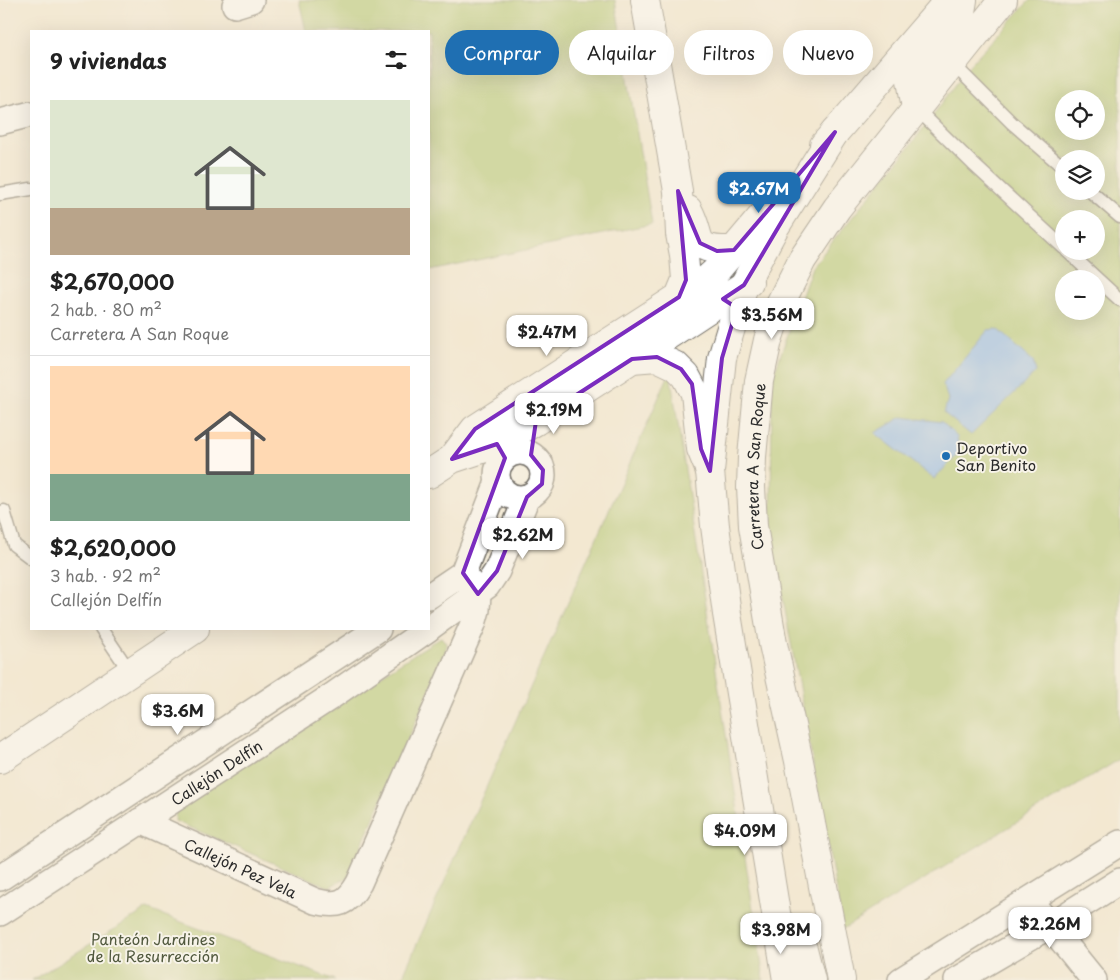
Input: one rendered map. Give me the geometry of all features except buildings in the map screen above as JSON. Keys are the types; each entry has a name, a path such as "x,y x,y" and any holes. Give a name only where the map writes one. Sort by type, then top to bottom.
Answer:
{"main road":[{"path":"644,0 678,191 680,234 688,292"},
{"path":"430,473 452,459 475,429 688,292 716,271 949,0"},
{"path":"916,108 911,80 932,54 961,12 963,0"},
{"path":"952,63 1003,0"},
{"name":"Carretera A San Roque","path":"841,980 799,761 766,604 753,526 752,457 759,381 768,340 780,304 802,260 836,208 952,63"},
{"path":"788,980 726,614 710,471 722,358 734,303 775,227 835,132"},
{"path":"678,191 691,215 700,243 707,248 717,251 734,250"},
{"path":"452,459 501,451 536,421 632,359 734,303 836,208"},
{"path":"688,292 734,303 750,325 752,334 739,415 741,440 752,457"},
{"path":"632,359 657,357 676,366 686,376 695,393 701,449 710,471"},
{"path":"0,759 193,630"},
{"path":"776,918 803,949 811,980"}],"street":[{"path":"0,122 30,114"},
{"path":"531,455 536,421"},
{"path":"430,595 463,573 498,482 501,451 531,455 540,464 544,477 538,490 528,498 510,496 498,482"},
{"name":"Callejón Delfín","path":"430,627 487,586 497,571 528,498"},
{"path":"463,573 478,594"},
{"name":"Callejón Pez Vela","path":"140,821 315,901 335,905 345,901 353,893 358,883 474,624 478,594"},
{"name":"Callejón Delfín","path":"0,878 376,630"},
{"name":"Callejón Delfín","path":"0,913 332,696 425,630"},
{"path":"911,978 1120,843"},
{"path":"957,980 1049,926 1120,881"},
{"path":"1031,899 1049,926 1094,980"}],"lane":[{"path":"952,63 1012,123 1055,160"},
{"path":"916,108 1055,240"},
{"path":"0,194 30,189"},
{"path":"1100,200 1120,217"},
{"path":"1077,260 1120,300"},
{"path":"4,511 14,545 30,557"},
{"path":"102,630 130,672"}],"highlighted area":[{"path":"835,132 744,285 723,299 737,308 722,358 710,471 701,449 692,384 681,369 657,357 632,359 536,421 531,455 543,470 542,484 527,497 497,571 478,594 463,573 505,458 497,444 452,459 475,429 679,297 686,280 678,191 700,243 717,251 734,250"}],"green space":[{"path":"299,0 615,0 620,30 569,30 569,75 627,75 652,224 430,270 430,30 306,30"},
{"name":"Deportivo San Benito","path":"1030,0 1120,0 1120,759 843,929 771,533 772,379 812,267 910,146 973,61"},
{"path":"670,372 764,980 401,980"},
{"path":"441,637 447,644 444,657 348,877 329,887 175,821 176,808 181,803"},
{"name":"Panteón Jardines de la Resurrección","path":"147,909 335,980 32,980"}],"water":[{"path":"997,329 1033,361 1036,372 971,435 944,413 948,399 943,384 988,330"},
{"path":"902,417 942,422 957,437 960,452 934,479 875,433"}],"place":[{"name":"Deportivo San Benito","path":"946,456"}]}
